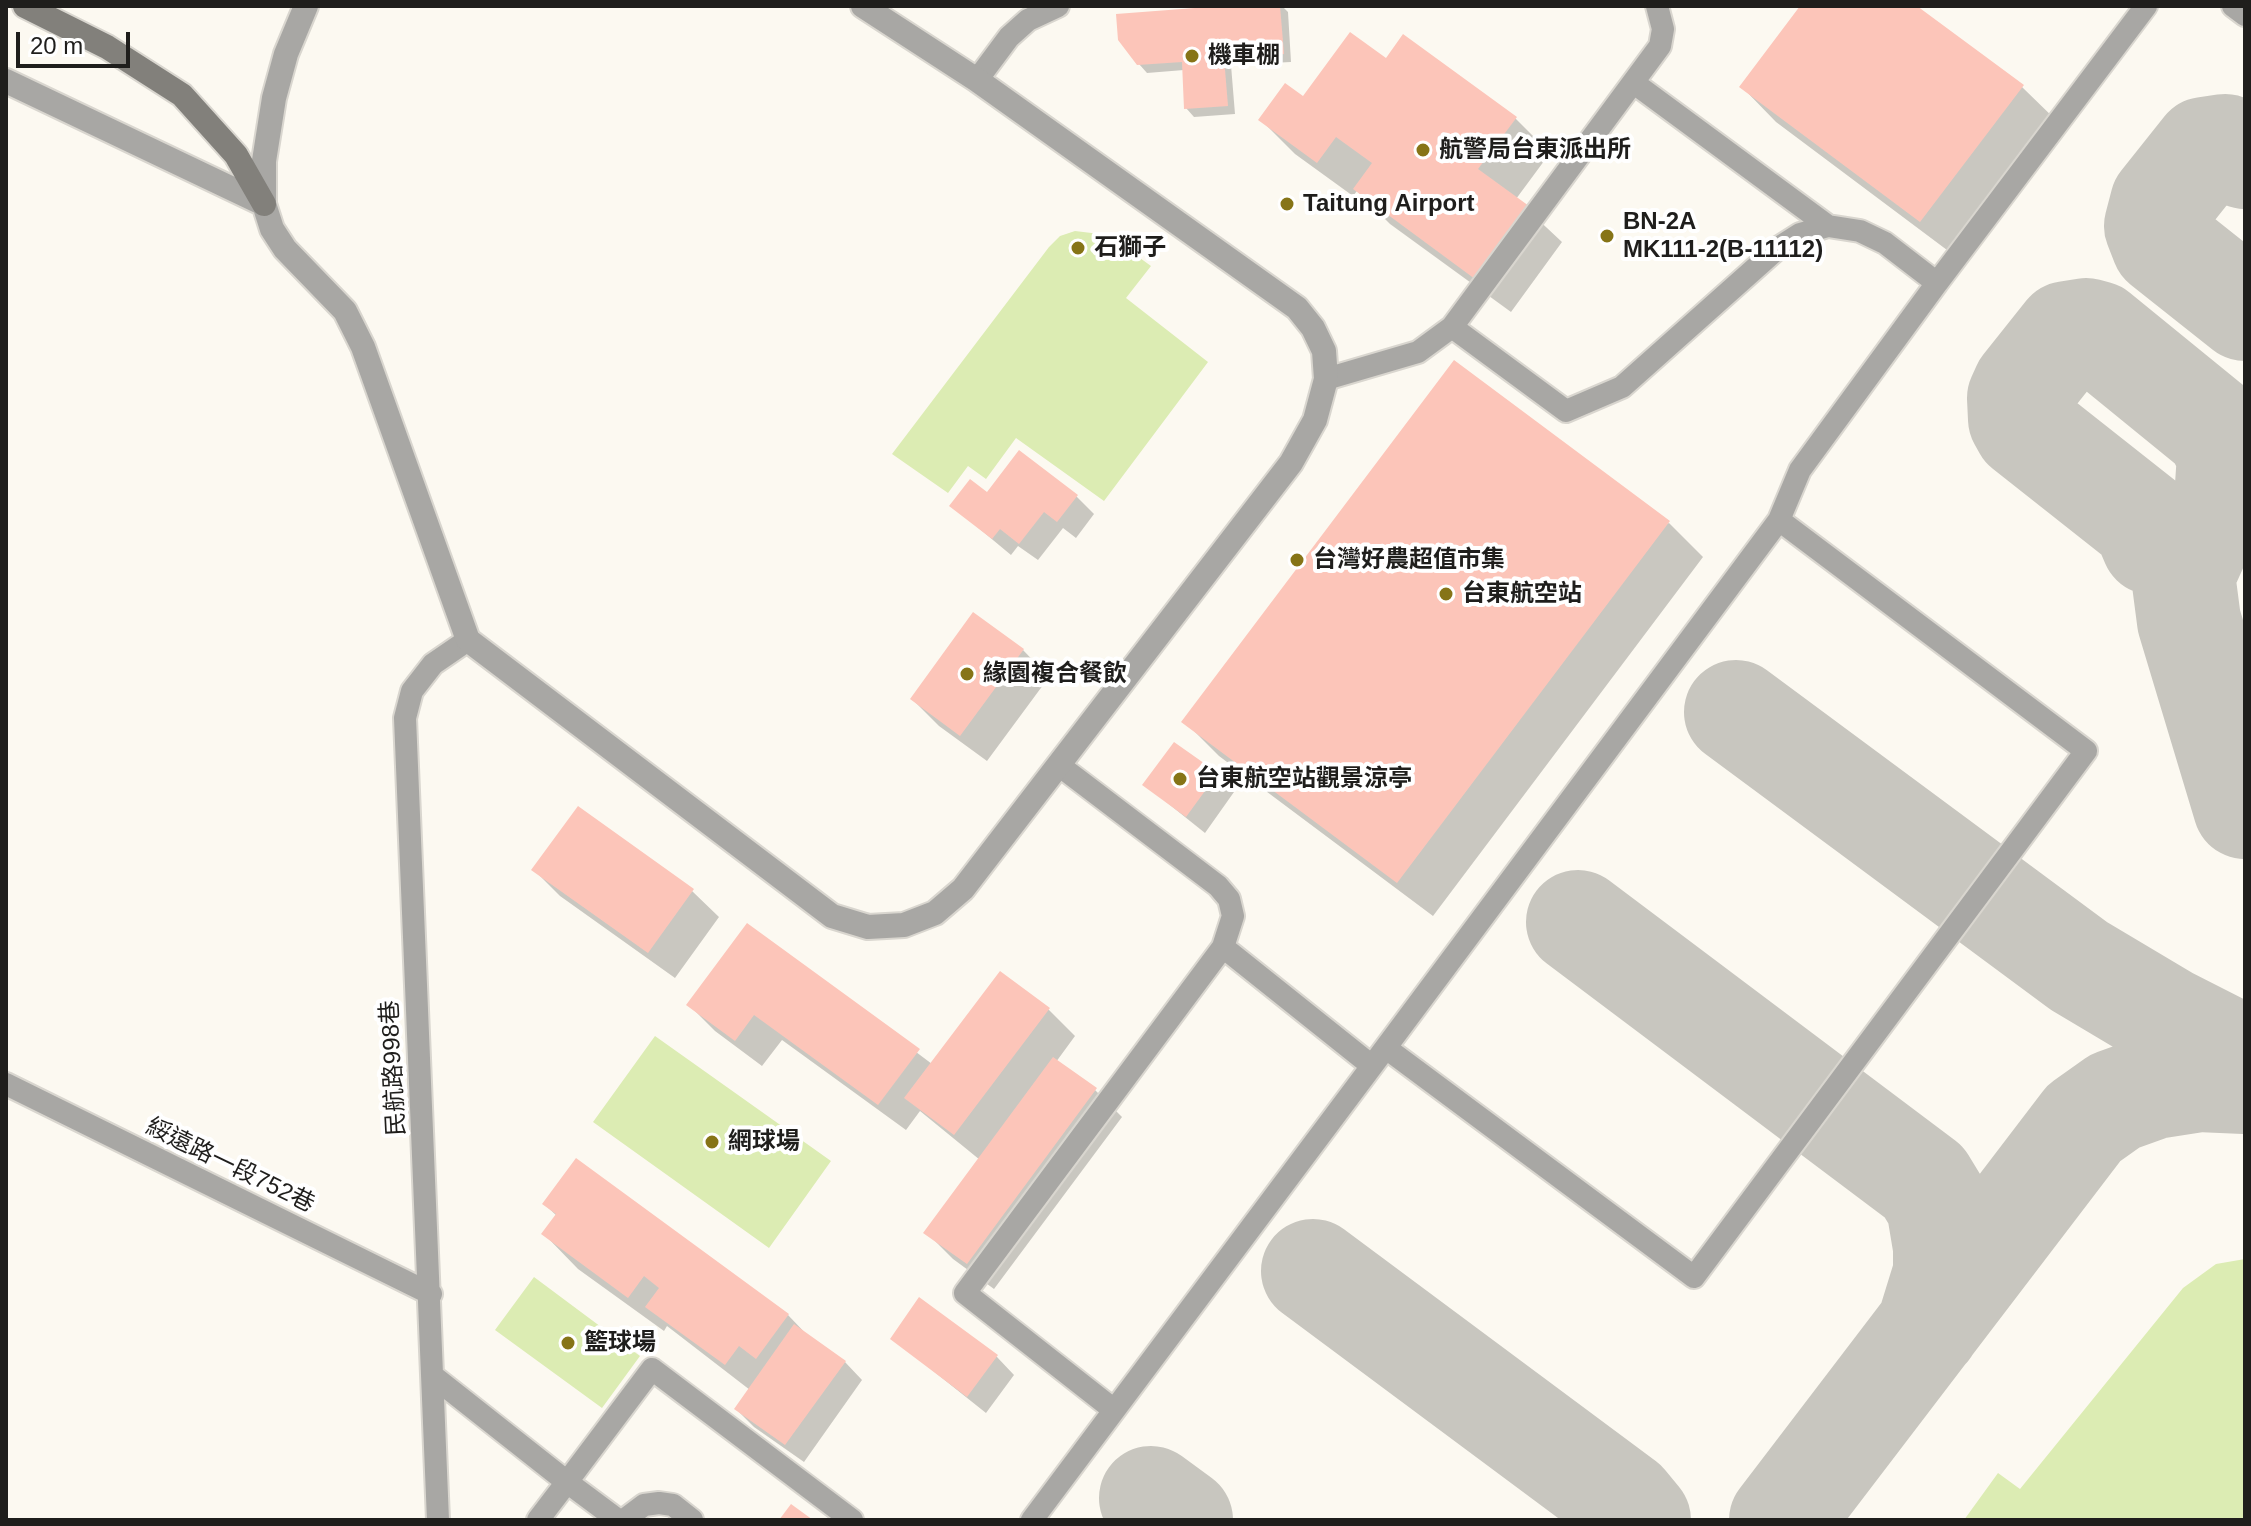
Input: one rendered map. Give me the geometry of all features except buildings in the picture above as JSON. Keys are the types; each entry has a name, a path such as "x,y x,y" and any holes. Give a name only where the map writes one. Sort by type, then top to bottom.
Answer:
{"street":[{"path":"25,6 107,47 182,95 236,155 285,249 345,311 363,347 468,640 832,916 868,927 904,925 935,913 963,889 1291,463 1315,420 1326,379 1324,351 1313,328 1297,308 977,80 863,6"},
{"path":"264,204 264,161 274,98 286,54 306,6"},
{"path":"6,81 264,204"}],"lane":[{"path":"977,80 1009,37 1028,20 1058,6"},
{"path":"1326,379 1418,352 1452,327 1660,46 1663,29 1657,6"},
{"path":"1032,1520 1779,520 1800,470 2146,6"},
{"path":"2233,6 2245,15"},
{"path":"1634,83 1828,226"},
{"path":"1452,327 1566,411 1622,387 1778,248 1800,234 1828,226 1860,231 1885,243 1937,283"},
{"path":"1223,947 1694,1277 2086,751 1779,520"},
{"name":"民航路998巷","path":"438,1520 405,718 412,691 433,664 468,640"},
{"path":"1060,766 1218,886 1229,899 1233,916 1223,947 965,1293 1114,1410"},
{"name":"綏遠路一段752巷","path":"6,1084 431,1294"},
{"path":"538,1520 652,1369 852,1520"},
{"path":"434,1377 567,1482 621,1520 644,1505 659,1503 673,1505 692,1520"}],"green space":[{"path":"1075,231 1108,235 1151,266 1126,298 1208,362 1104,501 1016,438 986,479 968,466 948,493 892,454 1049,247 1060,236"},
{"name":"網球場","path":"655,1036 831,1161 769,1248 593,1122"},
{"path":"2245,1259 2245,1520 1964,1520 1998,1473 2020,1489 2183,1288 2216,1264"},
{"name":"籃球場","path":"534,1277 640,1356 602,1408 495,1330"}],"taxiway":[{"path":"2245,157 2225,146 2205,149 2162,203 2156,226 2163,244 2245,309"},
{"path":"2153,543 2144,522 2025,428 2020,419 2019,398 2024,387 2067,333 2086,330 2097,333 2216,430 2229,455 2226,501"},
{"path":"2242,480 2201,535 2183,575 2189,621 2245,807"},
{"path":"1736,712 2079,966 2168,1019 2245,1058"},
{"path":"1578,922 1924,1182 1938,1205 1945,1247 1945,1273 1928,1328"},
{"path":"1781,1520 2084,1123 2115,1101 2154,1087 2199,1080 2245,1082"},
{"path":"1313,1271 1625,1503 1639,1520"},
{"path":"1151,1498 1181,1520"}],"place":[{"name":"機車棚","path":"1192,56"},
{"name":"航警局台東派出所","path":"1423,150"},
{"name":"Taitung Airport","path":"1287,204"},
{"name":"BN-2A MK111-2(B-11112)","path":"1607,236"},
{"name":"石獅子","path":"1078,248"},
{"name":"台灣好農超值市集","path":"1297,560"},
{"name":"台東航空站","path":"1446,594"},
{"name":"緣園複合餐飲","path":"967,674"},
{"name":"台東航空站觀景涼亭","path":"1180,779"},
{"name":"網球場","path":"712,1142"},
{"name":"籃球場","path":"568,1343"}]}
